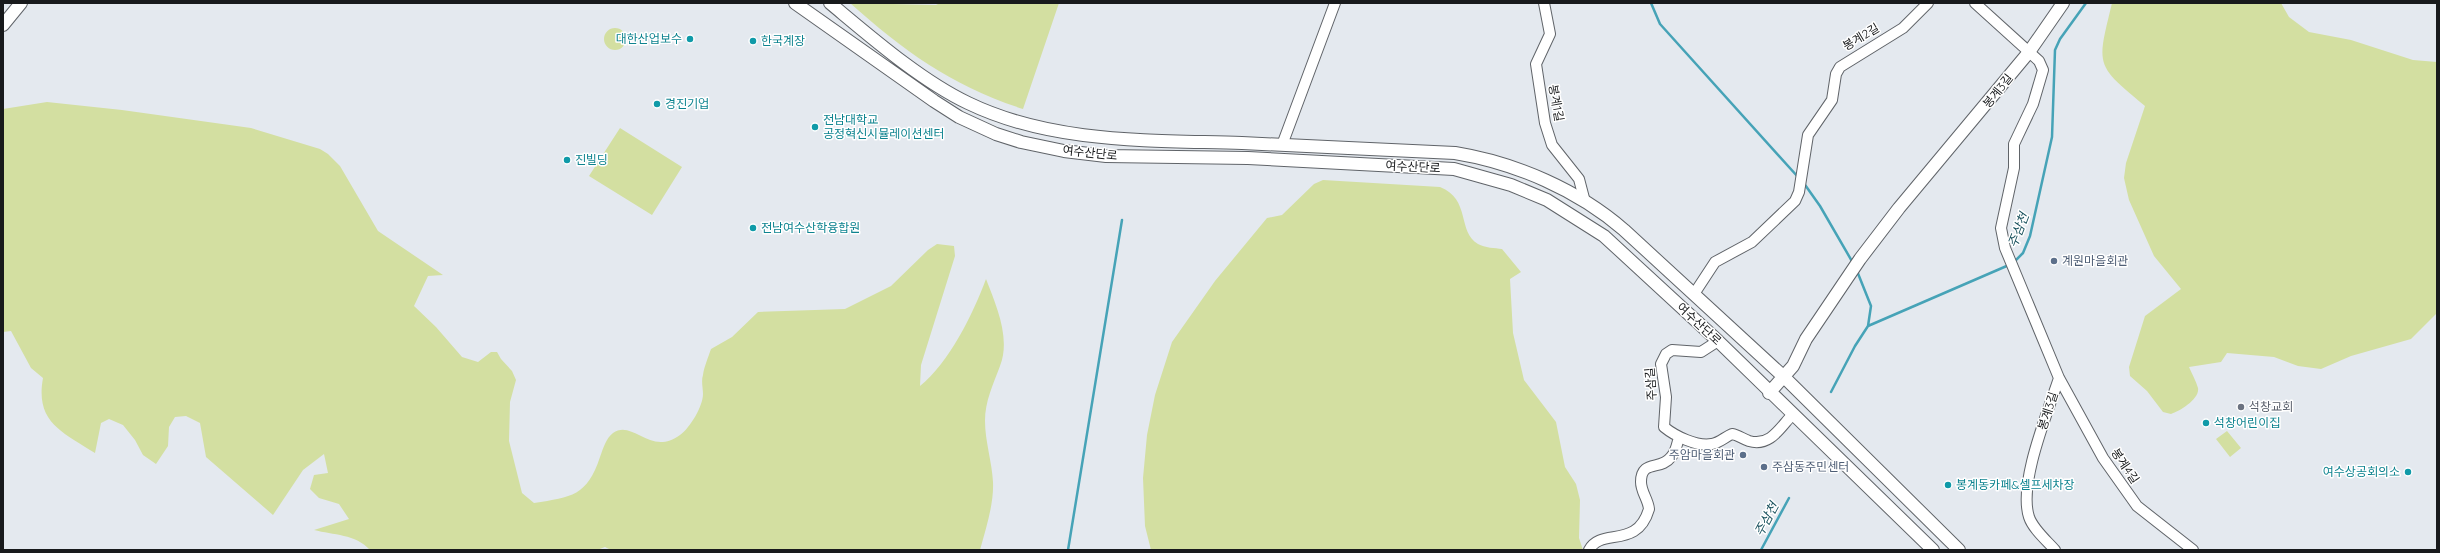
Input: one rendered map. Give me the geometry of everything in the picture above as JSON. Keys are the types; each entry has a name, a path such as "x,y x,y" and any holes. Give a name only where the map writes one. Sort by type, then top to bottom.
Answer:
{"street":[{"path":"3,25 22,3"},
{"name":"여수산단로","path":"795,3 934,101 996,134 1021,142 1064,151 1106,156 1248,158 1454,170 1522,189 1575,217 1604,236 1718,341 1769,393 1933,550"},
{"name":"여수산단로","path":"830,3 872,37 944,89 968,103 1003,117 1055,131 1084,136 1467,155 1523,172 1585,202 1616,223 1784,377 1959,550"},
{"path":"1282,145 1335,3"},
{"name":"봉계1길","path":"1544,3 1550,34 1536,64 1545,122 1554,148 1579,179 1585,202"},
{"name":"봉계2길","path":"1694,294 1715,262 1734,254 1756,239 1795,201 1799,192 1808,135 1832,100 1836,74 1840,67 1908,24 1928,3"},
{"path":"1976,3 2029,52"},
{"name":"봉계3길","path":"1784,377 1860,259 1899,208 2029,52 2063,3"},
{"name":"봉계3길","path":"2029,52 2039,61 2043,70 2033,104 2014,144 2014,168 2001,232 2007,255 2059,378 2032,463 2027,511 2030,521 2055,550"},
{"path":"1575,217 1585,202"},
{"name":"주삼길","path":"1718,341 1701,352 1670,351 1662,362 1666,397 1663,423 1679,437 1711,444 1735,434 1748,441 1763,443 1770,439 1792,415"},
{"path":"1769,393 1784,377"},
{"name":"봉계4길","path":"2059,378 2103,458 2134,503 2193,550"},
{"path":"1589,550 1597,542 1633,533 1641,526 1649,509 1641,487 1644,471 1646,467 1663,464 1671,457 1679,437"}],"green space":[{"path":"850,3 936,5 940,3 1059,3 1023,109 974,90 930,66 890,37"},
{"path":"2112,3 2281,3 2289,17 2309,32 2351,40 2413,60 2437,62 2437,313 2411,339 2351,356 2321,369 2298,366 2274,357 2227,353 2221,362 2189,367 2197,385 2198,392 2189,404 2171,414 2163,412 2147,391 2130,376 2129,367 2145,316 2181,289 2154,256 2129,200 2124,178 2126,163 2145,106 2116,81 2108,72 2104,62 2102,52"},
{"path":"615,28 623,31 626,39 623,47 615,50 607,47 604,39 607,31"},
{"path":"47,102 122,110 251,128 320,149 328,154 340,166 378,231 443,275 428,276 414,306 436,327 462,357 478,362 491,352 497,352 512,371 516,380 510,402 509,441 522,493 534,503 559,499 576,492 583,487 590,480 604,447 613,433 620,430 628,430 651,440 660,442 669,441 684,432 701,404 703,394 702,377 711,349 732,337 758,312 845,309 891,286 928,250 937,244 954,246 955,256 921,365 920,386 941,364 959,337 986,279 998,311 1004,344 1003,355 990,393 985,414 985,429 993,490 989,516 980,550 611,550 605,547 597,550 370,550 358,541 351,538 314,530 349,519 339,504 319,498 310,489 314,475 328,473 324,454 303,470 273,515 206,457 200,423 186,416 175,417 169,427 168,446 156,464 143,455 135,440 123,425 109,419 101,423 95,453 62,432 47,416 43,405 43,378 31,368 11,331 3,332 3,109"},
{"path":"620,128 682,167 652,215 589,176"},
{"path":"1323,180 1440,187 1450,192 1456,199 1472,239 1478,244 1487,247 1502,249 1521,272 1510,279 1513,333 1524,380 1556,422 1565,467 1576,484 1580,500 1579,538 1583,550 1151,550 1145,526 1143,478 1147,435 1155,395 1172,342 1215,281 1267,218 1282,215 1314,184"},
{"path":"2227,431 2241,448 2230,457 2216,439"}],"waterway":[{"path":"1651,3 1660,24 1798,177"},
{"name":"주삼천","path":"2013,263 2023,253 2030,236 2052,137 2055,50 2060,39 2086,3"},
{"path":"1803,182 1820,206 1853,263"},
{"path":"1068,550 1122,220"},
{"name":"주삼천","path":"1831,392 1855,346 1868,326 2009,265"},
{"path":"1857,271 1871,306 1868,326"},
{"name":"주삼천","path":"1761,550 1789,498"}],"place":[{"name":"대한산업보수","path":"690,39"},
{"name":"한국계장","path":"753,41"},
{"name":"경진기업","path":"657,104"},
{"name":"전남대학교 공정혁신시뮬레이션센터","path":"815,127"},
{"name":"진빌딩","path":"567,160"},
{"name":"전남여수산학융합원","path":"753,228"},
{"name":"계원마을회관","path":"2054,261"},
{"name":"석창교회","path":"2241,407"},
{"name":"석창어린이집","path":"2206,423"},
{"name":"주암마을회관","path":"1743,455"},
{"name":"주삼동주민센터","path":"1764,467"},
{"name":"여수상공회의소","path":"2408,472"},
{"name":"봉계동카페&셀프세차장","path":"1948,485"}]}
